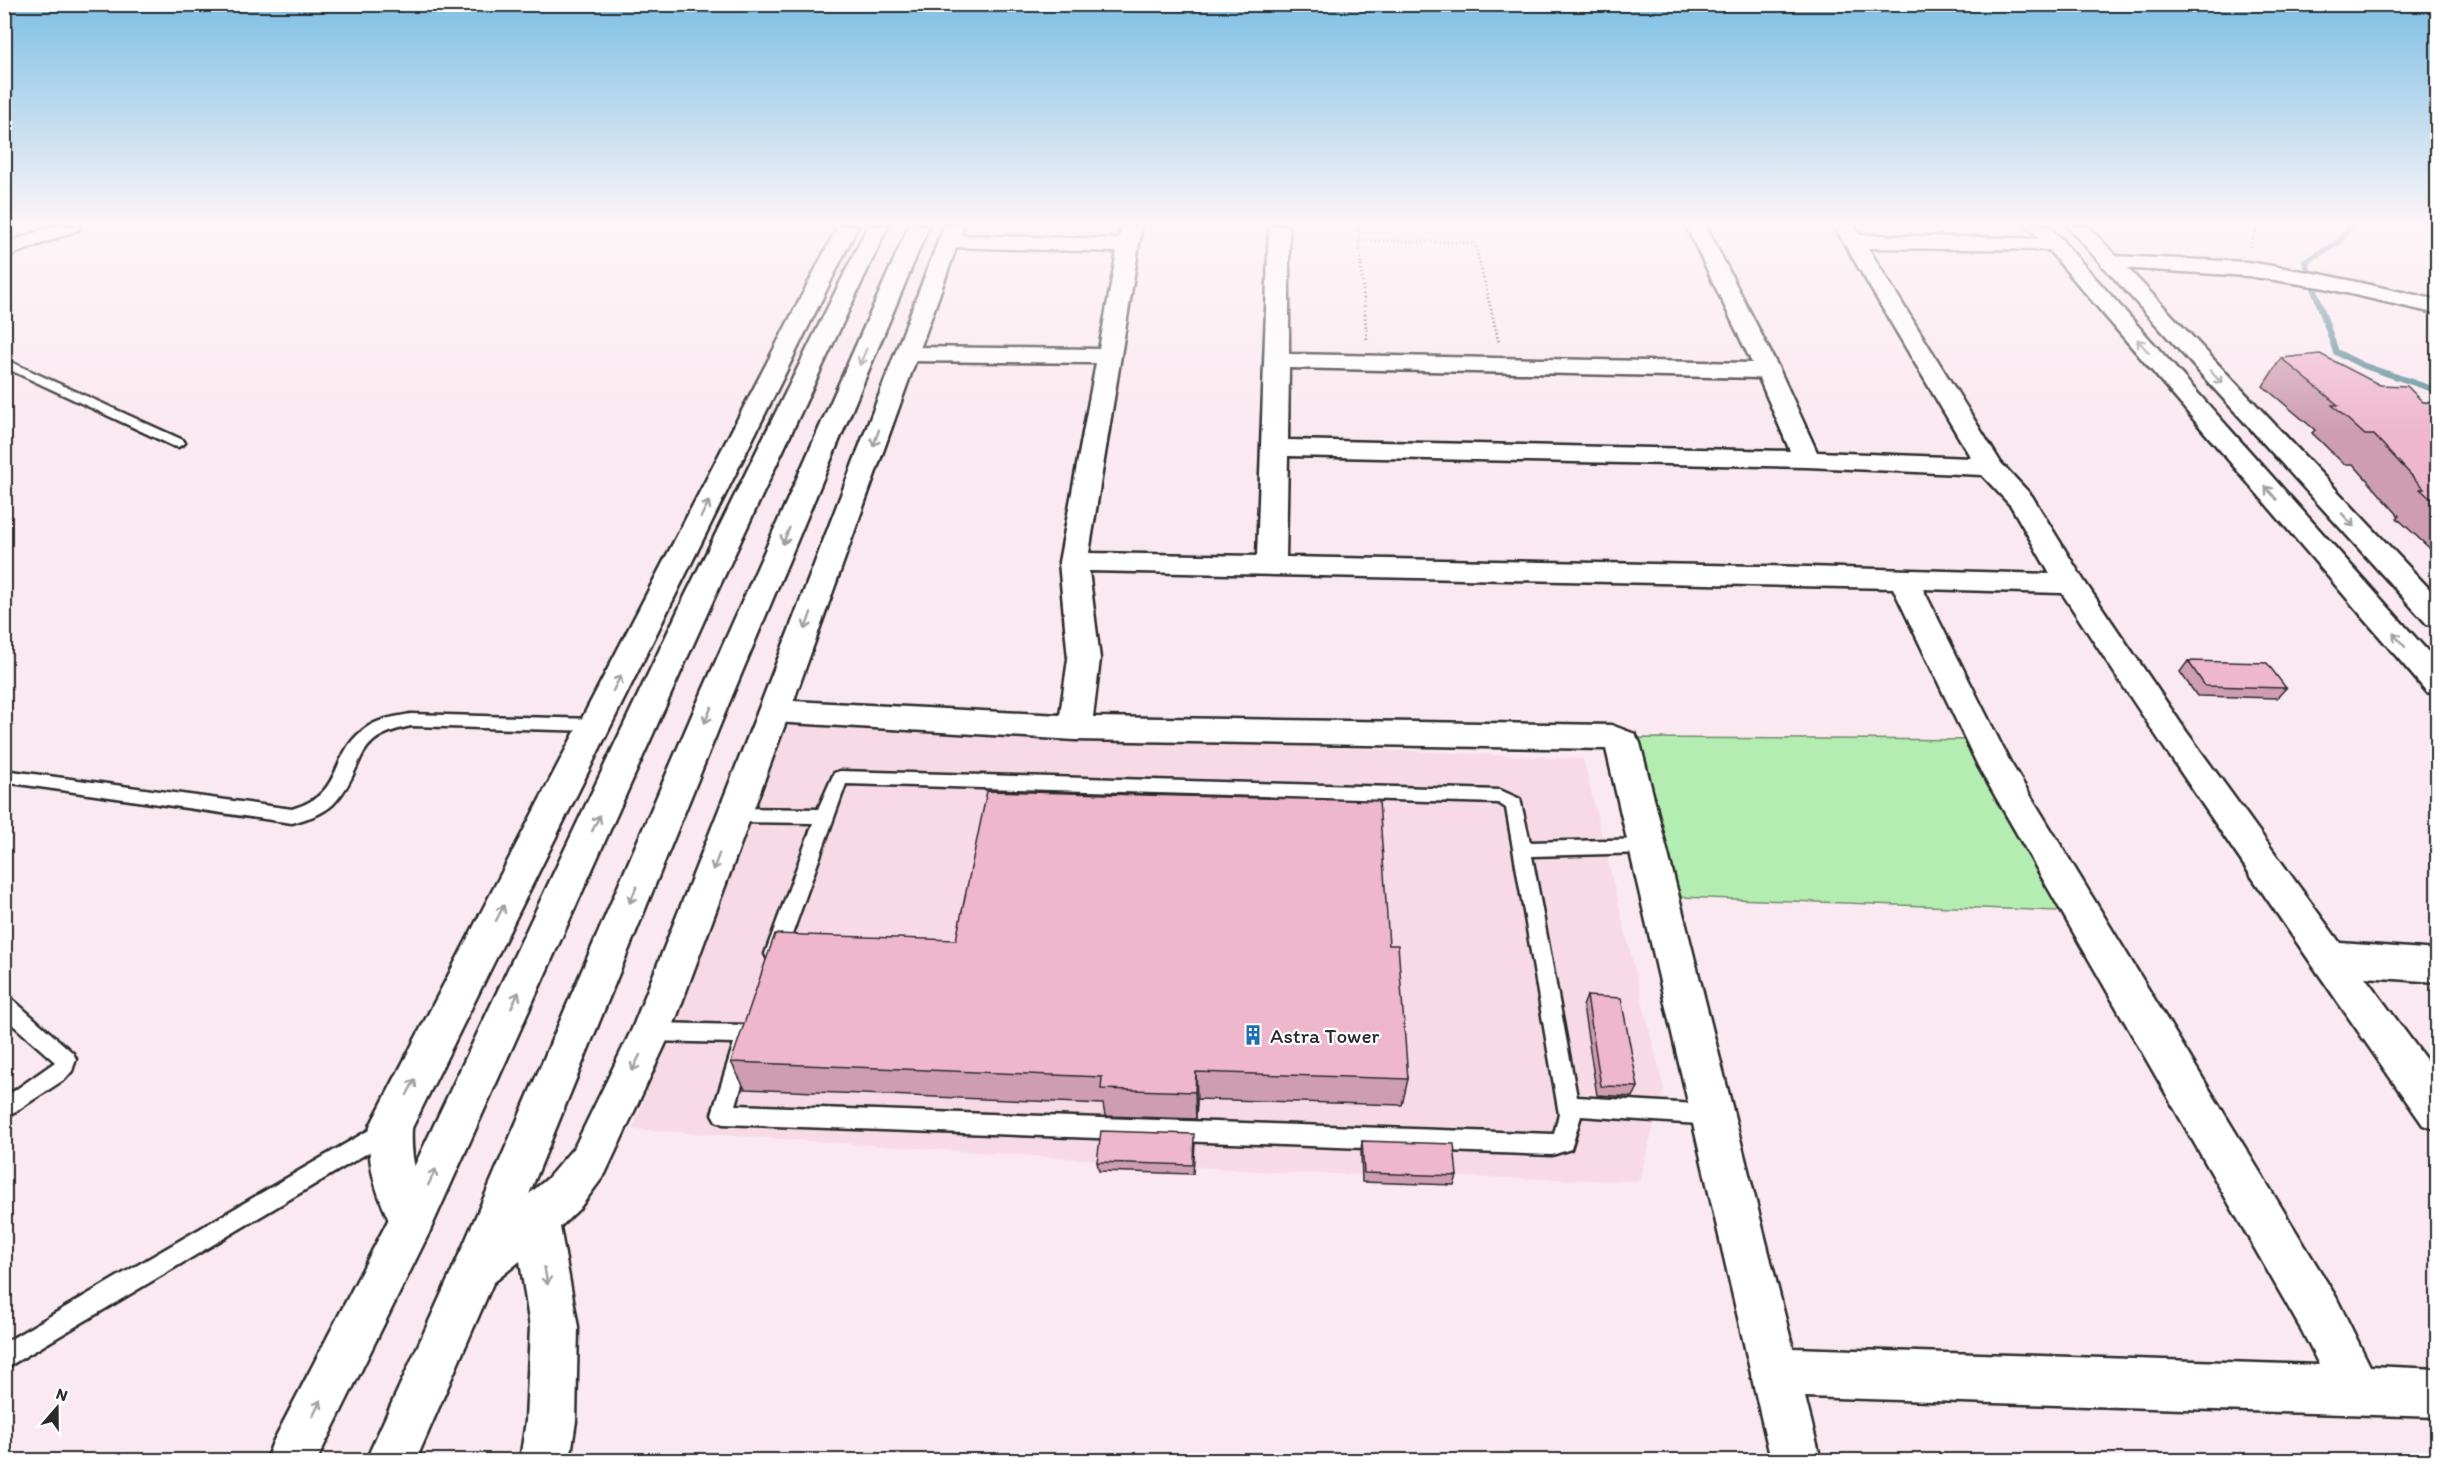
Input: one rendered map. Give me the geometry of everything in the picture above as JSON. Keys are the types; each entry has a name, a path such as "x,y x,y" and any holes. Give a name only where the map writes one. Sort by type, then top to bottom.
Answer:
{"street":[{"path":"412,1220 395,1188 389,1149 392,1126 813,294"},
{"path":"291,1461 412,1220 700,596 845,294"},
{"path":"391,1461 477,1267 711,708 910,294"},
{"path":"477,1267 536,1219 562,1194 590,1160 651,1032 907,354 923,294"},
{"path":"1075,728 1084,659 1073,562 1120,294"},
{"path":"1271,565 1276,448 1274,413 1278,294"},
{"path":"1730,294 1768,371 1807,459"},
{"path":"1886,294 1990,467 2022,502 2071,584 2174,740 2438,1111"},
{"path":"2097,294 2438,684"},
{"path":"2140,294 2438,617"},
{"path":"2381,294 2438,307"},
{"path":"2104,302 2147,302"},
{"path":"907,354 1110,357"},
{"path":"1277,361 1768,371"},
{"path":"1276,448 1807,459 1990,467"},
{"path":"1073,562 2071,584"},
{"path":"1904,580 1995,766 2319,1314 2357,1392"},
{"path":"774,711 1075,728 1611,737 1623,743 1796,1461"},
{"path":"2328,958 2438,966"},
{"path":"536,1219 554,1327 551,1421 546,1461"},
{"path":"1775,1372 2438,1393"}],"lane":[{"path":"4,362 178,443"},
{"path":"4,776 292,816 308,814 326,805 335,793 358,745 381,724 411,720 596,725"},
{"path":"755,1012 723,1114 1552,1145 1563,1142 1568,1130 1569,1113 1514,804 1500,797 840,777 770,968"},
{"path":"734,815 824,816"},
{"path":"1522,849 1648,846"},
{"path":"4,1004 66,1059 65,1065 58,1072 4,1110"},
{"path":"651,1032 747,1034"},
{"path":"1569,1113 1572,1108 1581,1106 1713,1115"},
{"path":"4,1357 392,1126"}],"path":[{"path":"1363,294 1366,341 1378,341"},
{"path":"1487,294 1499,344 1488,344"}],"shaded area":[{"name":"Astra Tower","path":"783,722 1583,759 1664,1089 1639,1181 1289,1173 633,1129"}],"green space":[{"path":"1626,738 1998,740 2085,912 1681,897"}],"building":[{"path":"2320,354 2380,385 2407,386 2423,402 2438,403 2438,505 2420,489 2424,489 2374,435 2365,435 2332,405 2338,405 2281,358"},
{"path":"2188,661 2267,663 2286,688 2205,686"},
{"path":"987,791 1379,801 1389,945 1398,945 1408,1079 1196,1072 1195,1092 1101,1089 1102,1077 731,1062 775,934 956,940"},
{"path":"1587,996 1621,998 1638,1087 1601,1086"},
{"path":"1101,1131 1194,1134 1193,1165 1097,1162"},
{"path":"1362,1141 1454,1144 1457,1176 1364,1173"}],"waterway":[{"path":"2316,294 2336,352 2362,365 2438,391"}],"place":[{"name":"Astra Tower","path":"1253,1035"}]}
